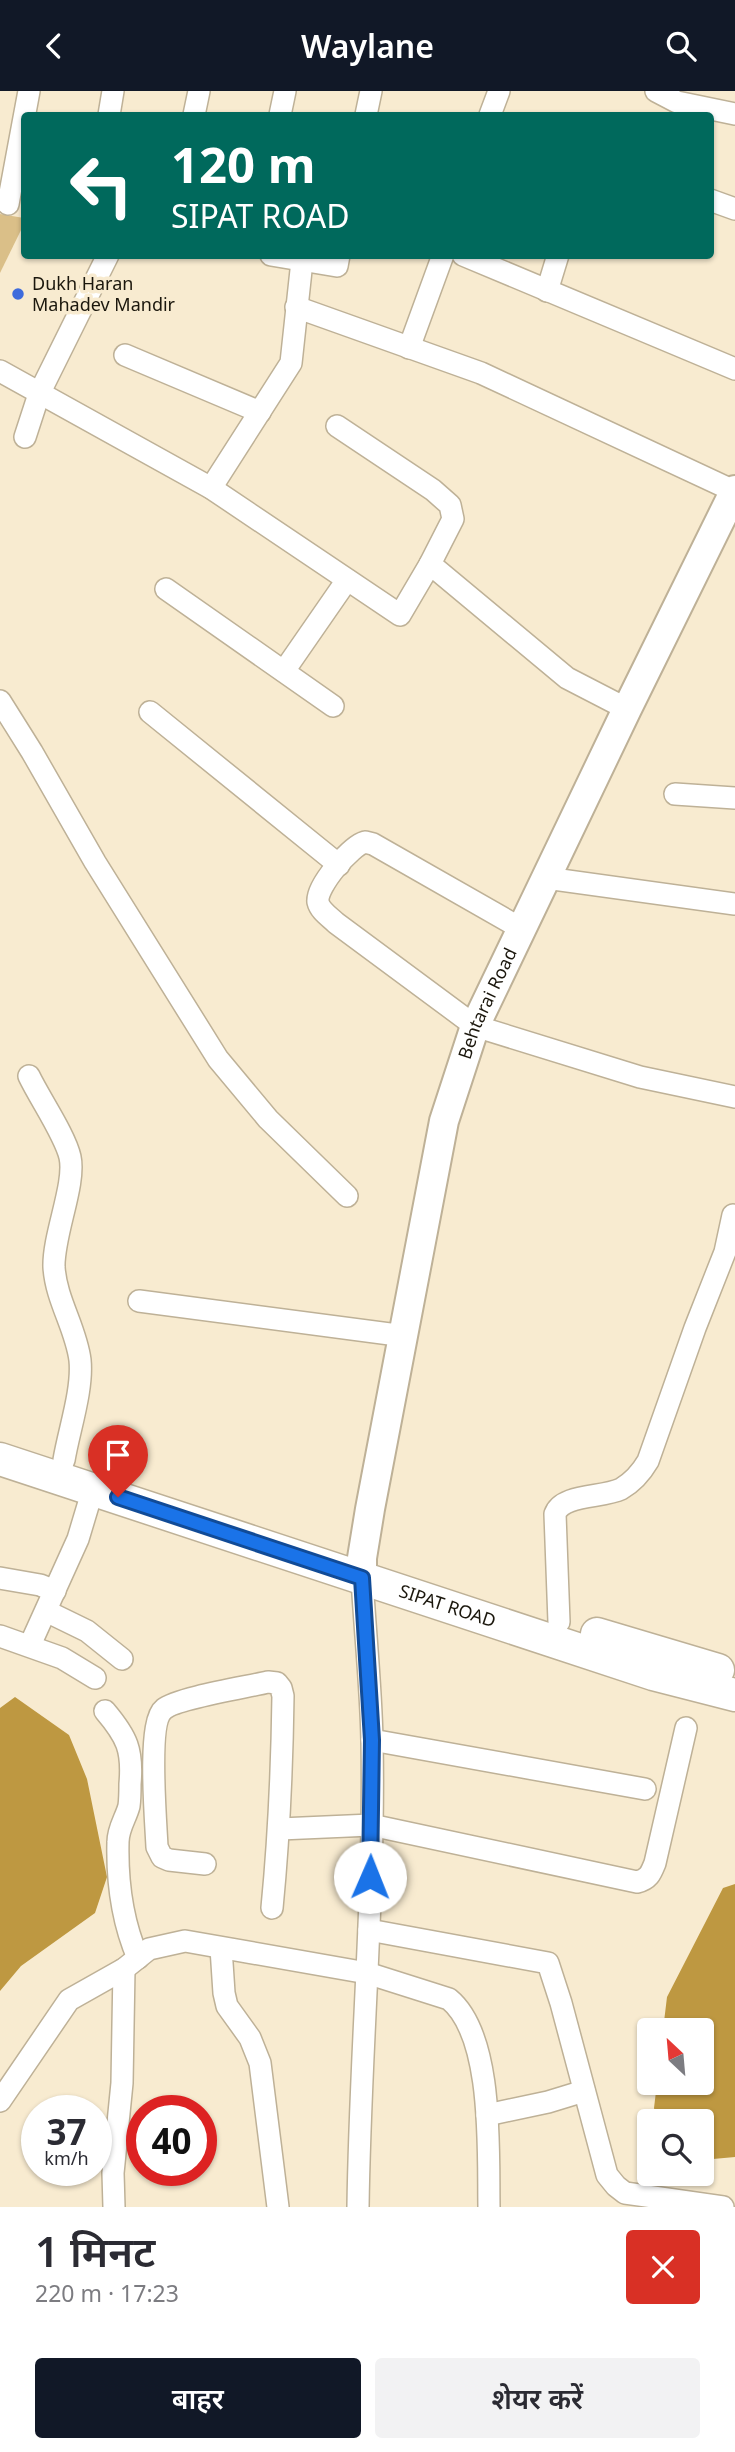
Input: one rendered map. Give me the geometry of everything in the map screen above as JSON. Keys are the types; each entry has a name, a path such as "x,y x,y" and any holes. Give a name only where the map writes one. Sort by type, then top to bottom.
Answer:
{"highway":[{"name":"SIPAT ROAD","path":"0,1439 653,1674 735,1695"},
{"name":"SIPAT ROAD","path":"0,1459 93,1489 735,1675"}],"main road":[{"name":"Behtarai Road","path":"362,1568 444,1121 475,1026 735,491"}],"street":[{"path":"26,112 29,91"},
{"path":"110,112 113,91"},
{"path":"195,112 199,91"},
{"path":"281,112 285,91"},
{"path":"367,112 371,91"},
{"path":"491,112 499,91"},
{"path":"656,91 677,102 735,114"},
{"path":"11,204 21,141"},
{"path":"714,201 735,209"},
{"path":"25,437 39,394 106,259"},
{"path":"292,259 337,266 339,259"},
{"path":"409,348 442,259"},
{"path":"472,259 735,369"},
{"path":"547,291 557,259"},
{"path":"211,488 291,363 302,261"},
{"path":"296,307 481,373 735,491"},
{"path":"125,355 260,412"},
{"path":"0,371 211,488 400,615 453,519 450,506 433,490 337,426"},
{"path":"430,564 567,678 627,709"},
{"path":"284,671 347,580"},
{"path":"166,590 333,706"},
{"path":"0,701 102,873 218,1059 268,1119 347,1196"},
{"path":"150,712 339,865"},
{"path":"675,794 730,797 735,776"},
{"path":"522,929 373,844 360,843 324,882 319,894 321,908 337,923 475,1026 640,1077 735,1097"},
{"path":"546,878 735,904"},
{"path":"29,1076 64,1143 71,1166 57,1234 54,1266 59,1296 80,1360 64,1460"},
{"path":"559,1622 556,1509 567,1502 619,1490 630,1484 648,1461 725,1252 733,1215"},
{"path":"139,1301 405,1336"},
{"path":"30,1645 78,1539 93,1489"},
{"path":"358,2207 359,2113 369,1930 372,1740 362,1568"},
{"path":"0,1578 40,1585 55,1591"},
{"path":"46,1611 87,1631 122,1659"},
{"path":"0,1636 62,1658 96,1678"},
{"path":"205,1864 169,1860 162,1857 156,1847 155,1729 159,1713 173,1703 268,1682 277,1683 281,1688 283,1736 280,1829 272,1908"},
{"path":"105,1711 120,1728 130,1751 129,1806 118,1840 122,1913 131,1964 113,2173 114,2207"},
{"path":"280,1829 371,1825 637,1882 650,1875 655,1863 686,1728"},
{"path":"372,1740 645,1789"},
{"path":"369,1930 548,1963 607,2175 625,2193 662,2203 723,2207"},
{"path":"0,2101 69,2000 131,1964 149,1949 185,1941 367,1973 436,1993 458,2007 466,2019 481,2070 487,2115 489,2207"},
{"path":"221,1948 224,1993 228,2006 250,2038 260,2063 278,2207"},
{"path":"487,2115 584,2091"}],"shaded area":[{"path":"0,214 21,218 21,230 0,273"},
{"path":"15,1697 69,1735 87,1779 107,1877 95,1913 21,1966 0,1991 0,1708"},
{"path":"735,1884 735,2157 714,2159 714,2109 654,2108 656,2095 714,2095 714,2018 664,2018 667,1997 723,1888"}],"place":[{"name":"Dukh Haran Mahadev Mandir","path":"18,294"}],"route":[{"path":"118,1497 362,1578 372,1740 370,1877"}]}
